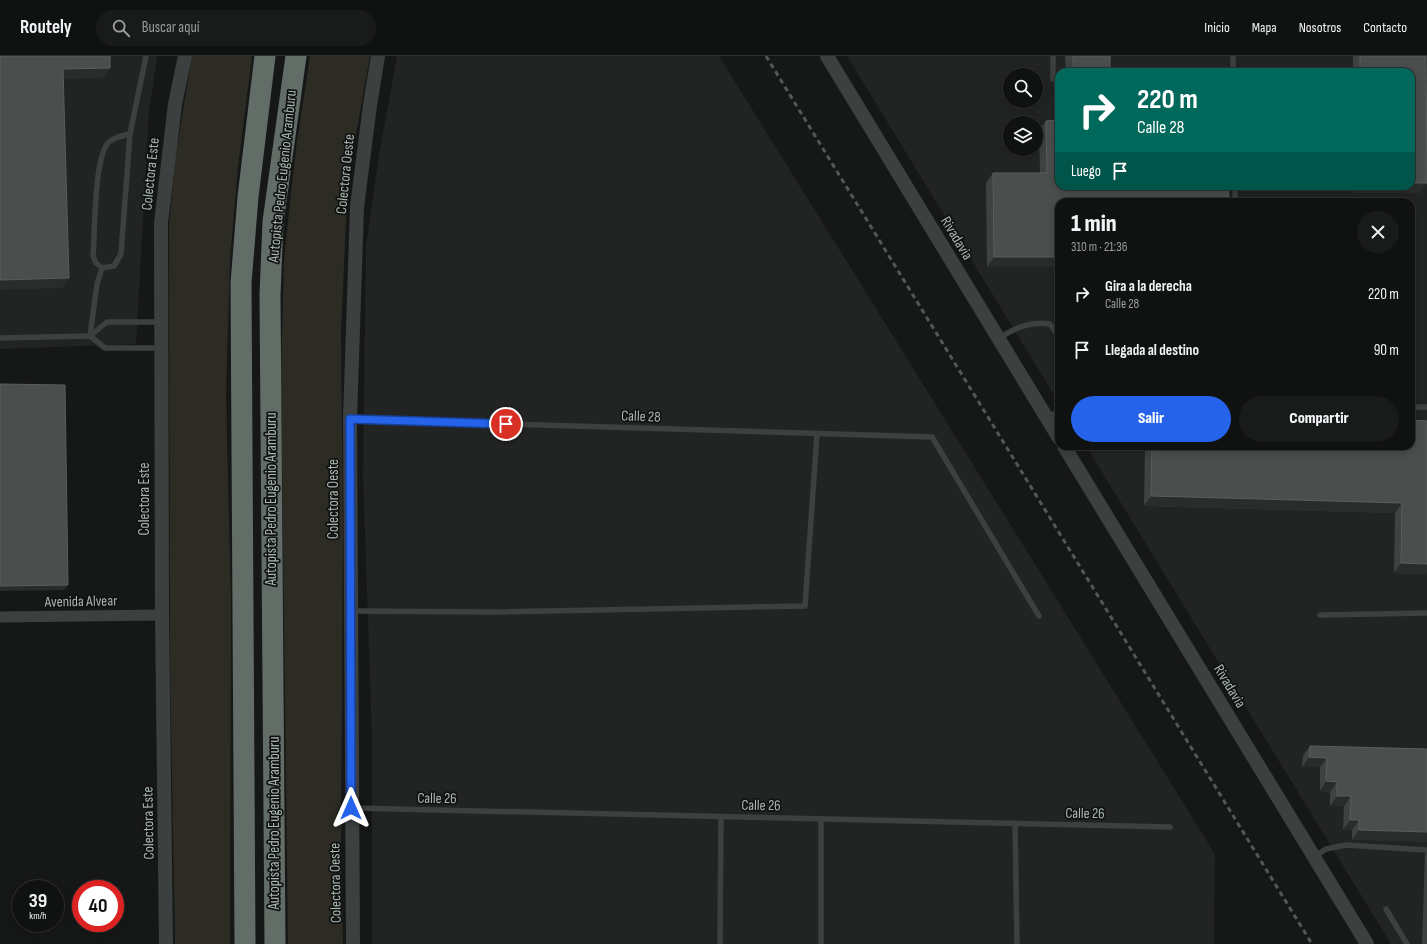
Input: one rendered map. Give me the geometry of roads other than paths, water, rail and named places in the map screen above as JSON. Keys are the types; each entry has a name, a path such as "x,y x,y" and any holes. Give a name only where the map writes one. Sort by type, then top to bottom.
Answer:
{"highway":[{"name":"Autopista Pedro Eugenio Aramburu","path":"245,944 241,283 248,197 265,56"},
{"name":"Autopista Pedro Eugenio Aramburu","path":"275,944 270,295 273,222 296,56"}],"street":[{"name":"Colectora Este","path":"166,944 162,615 161,223 175,104 185,56"},
{"name":"Colectora Oeste","path":"353,944 351,808 350,419 358,207 370,105 378,56"},
{"name":"Rivadavia","path":"827,56 998,338 1053,417"},
{"name":"Rivadavia","path":"1066,450 1367,944"},
{"name":"Avenida Alvear","path":"0,617 162,615"}],"lane":[{"path":"130,134 118,136 108,143 100,160 93,256 96,263 102,268 114,266 121,254 130,134 146,56"},
{"path":"1053,56 1053,79"},
{"path":"1233,56 1233,68"},
{"path":"90,336 97,284 102,268"},
{"path":"0,338 90,336 107,322 161,322"},
{"path":"998,338 1024,325 1040,322 1050,324 1055,331"},
{"path":"90,336 105,348 161,348"},
{"path":"1415,407 1427,407"},
{"name":"Calle 28","path":"350,419 932,437 1039,616"},
{"path":"351,611 491,612 805,606 817,434"},
{"path":"1320,615 1427,613"},
{"name":"Calle 26","path":"351,808 1170,826"},
{"path":"720,944 721,816"},
{"path":"821,944 822,819"},
{"path":"1015,823 1017,944"},
{"path":"1314,857 1326,849 1346,845 1427,850"},
{"path":"1386,909 1407,944"}],"railway":[{"path":"766,56 1312,944"}]}
